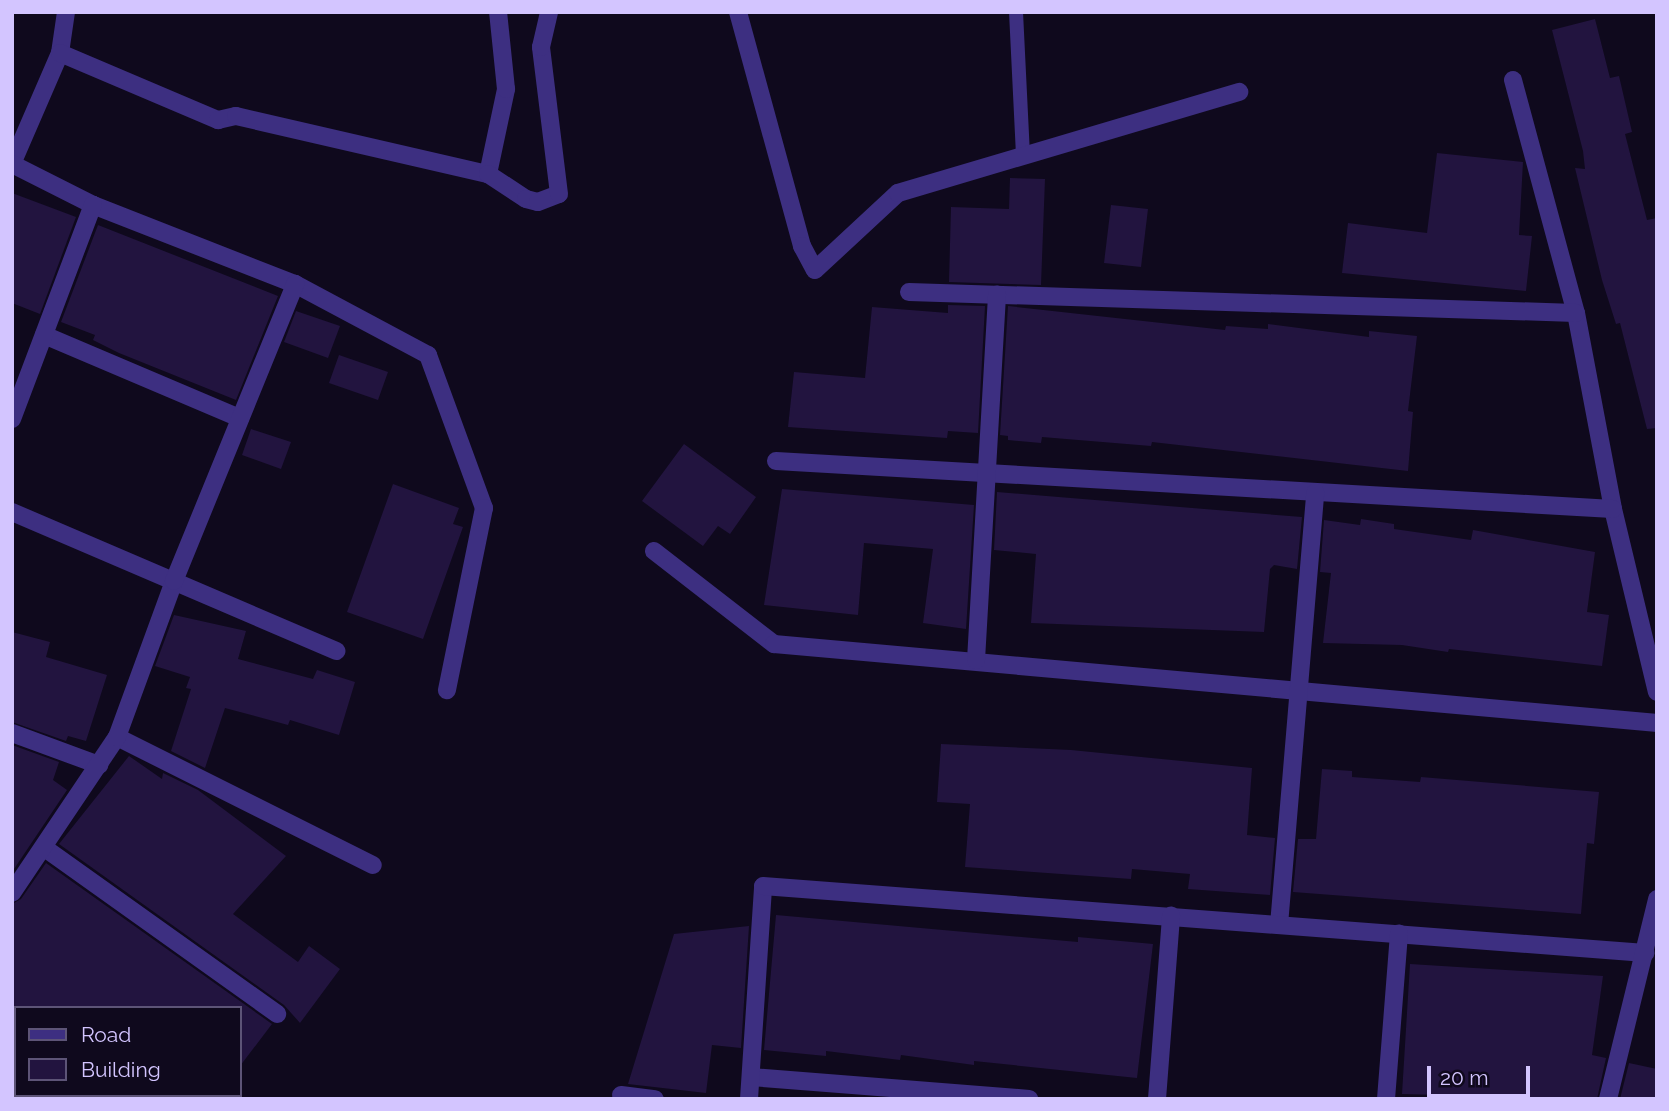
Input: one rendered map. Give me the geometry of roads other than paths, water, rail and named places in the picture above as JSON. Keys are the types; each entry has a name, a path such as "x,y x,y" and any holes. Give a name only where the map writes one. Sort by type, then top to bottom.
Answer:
{"street":[{"path":"66,12 60,53 12,164 93,205 295,284 428,355 484,508 447,690"},
{"path":"488,174 506,89 498,12"},
{"path":"60,53 218,120 236,116 488,174 526,199 538,202 559,194 541,47 549,12"},
{"path":"738,12 802,246 815,270 898,193 1239,92"},
{"path":"1513,80 1576,313 1613,509 1657,692"},
{"path":"12,419 93,205"},
{"path":"12,893 46,849 117,737 174,581 295,284"},
{"path":"909,292 1576,313"},
{"path":"976,660 985,474 998,295"},
{"path":"44,335 240,418"},
{"path":"776,461 1613,509"},
{"path":"1279,925 1315,492"},
{"path":"12,512 337,651"},
{"path":"654,551 774,644 976,660 1298,693 1657,723"},
{"path":"12,733 99,765"},
{"path":"117,737 373,865"},
{"path":"46,849 277,1014"},
{"path":"749,1099 763,886 1645,953"},
{"path":"1608,1099 1657,898"},
{"path":"1157,1099 1171,916"},
{"path":"1386,1099 1399,934"},
{"path":"751,1077 1029,1099"},
{"path":"621,1095 655,1099"}],"lane":[{"path":"1016,12 1023,156"}]}
